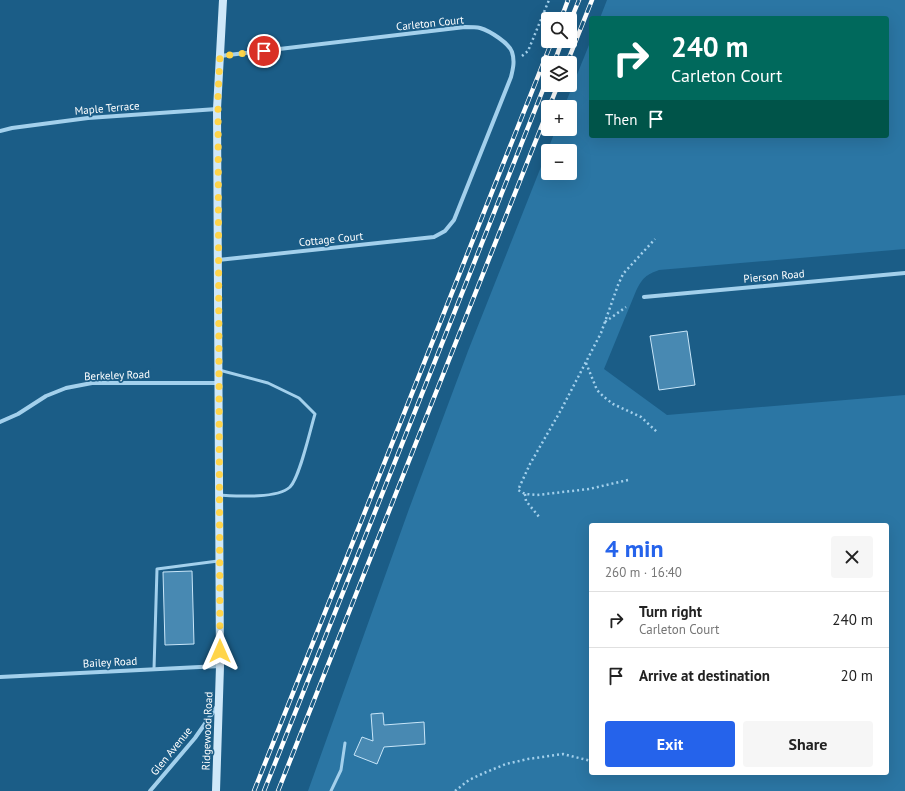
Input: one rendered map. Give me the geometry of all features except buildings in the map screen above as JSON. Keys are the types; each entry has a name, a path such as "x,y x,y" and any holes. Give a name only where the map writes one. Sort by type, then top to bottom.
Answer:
{"street":[{"name":"Ridgewood Road","path":"216,791 220,666 217,109 222,0"},
{"name":"Carleton Court","path":"220,56 465,27 479,28 491,33 512,51 514,63"},
{"name":"Cottage Court","path":"218,260 434,237 445,231 454,220 511,77 514,63"},
{"name":"Maple Terrace","path":"0,131 12,128 88,118 217,109"},
{"name":"Pierson Road","path":"644,297 905,273"},
{"name":"Berkeley Road","path":"0,422 18,414 46,396 66,388 92,383 219,383"},
{"name":"Bailey Road","path":"0,677 220,666"},
{"name":"Glen Avenue","path":"150,791 195,738 219,703"}],"lane":[{"path":"219,370 268,383 299,398 315,414 299,469 290,487 272,495 220,495"},
{"path":"154,669 158,569 220,561"},
{"path":"331,791 341,770 345,743"}],"path":[{"path":"514,63 528,51 549,0"},
{"path":"628,480 589,489 537,495 525,494 518,490 522,479 601,333 623,274 655,240"},
{"path":"604,322 626,307"},
{"path":"585,363 597,390 604,397 613,404 641,417 657,432"},
{"path":"525,494 526,501 540,518"},
{"path":"455,791 475,777 506,764 520,760 563,754 589,760"}],"shaded area":[{"path":"607,0 905,0 905,249 659,270 648,275 636,291 604,369 667,415 905,395 905,791 308,791 409,509 468,351 541,167 541,180 577,180 577,144 550,144 553,136 577,136 577,100 567,100 570,92 577,92 577,75 589,45 589,138 889,138 889,16 601,16"}],"railway":[{"path":"564,12 568,0"},
{"path":"574,12 579,0"},
{"path":"570,56 592,0"},
{"path":"254,791 549,48"},
{"path":"557,56 559,48"},
{"path":"264,791 542,92"},
{"path":"552,100 555,92"},
{"path":"278,791 541,128"}],"route":[{"path":"220,651 217,109 220,56 264,51"}]}
